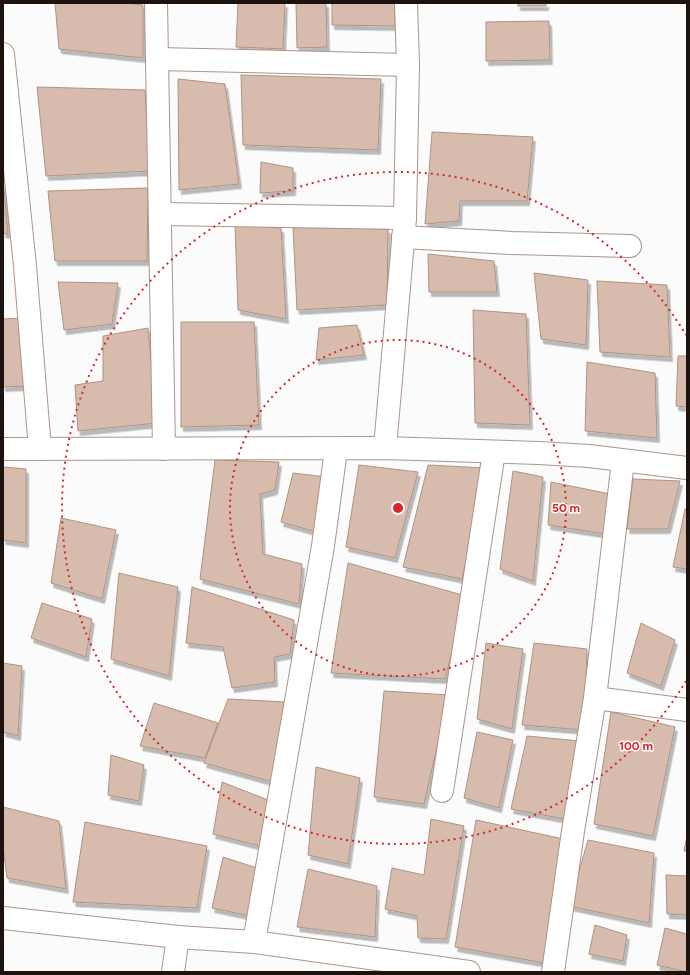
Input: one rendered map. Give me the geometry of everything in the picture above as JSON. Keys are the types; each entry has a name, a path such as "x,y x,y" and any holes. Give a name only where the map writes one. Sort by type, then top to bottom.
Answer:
{"street":[{"path":"156,3 164,449"},
{"path":"385,448 404,227 408,65 406,3"},
{"path":"3,54 26,266 40,449"},
{"path":"158,59 408,65"},
{"path":"160,214 404,227 512,243 630,246"},
{"path":"3,449 336,450 385,448 589,456 687,468"},
{"path":"254,942 323,546 336,450"},
{"path":"442,791 494,452"},
{"path":"554,972 573,831 595,698 623,461"},
{"path":"595,698 687,710"},
{"path":"3,918 178,937 254,942 469,972"},
{"path":"172,972 178,937"}],"building":[{"path":"55,3 127,3 143,5 143,58 59,49"},
{"path":"238,3 285,3 283,49 236,47"},
{"path":"296,3 326,3 327,47 297,48"},
{"path":"332,3 395,3 395,26 332,25"},
{"path":"518,3 546,3 546,6 518,6"},
{"path":"549,21 550,60 486,61 486,22"},
{"path":"241,75 381,79 378,150 243,145"},
{"path":"178,79 225,84 239,184 179,190"},
{"path":"37,87 145,90 150,171 46,176"},
{"path":"432,132 533,137 527,201 460,201 459,221 425,224"},
{"path":"261,162 293,168 293,191 260,193"},
{"path":"3,178 8,234 3,233"},
{"path":"148,188 147,261 55,261 48,191"},
{"path":"235,224 281,228 286,319 238,310"},
{"path":"293,227 388,229 387,305 297,310"},
{"path":"428,254 494,261 497,292 429,292"},
{"path":"534,273 588,280 586,345 541,339"},
{"path":"597,281 667,285 670,357 600,352"},
{"path":"58,282 118,283 112,324 64,330"},
{"path":"473,310 526,314 530,425 475,423"},
{"path":"24,318 25,386 3,387 3,319"},
{"path":"181,322 254,322 259,425 181,427"},
{"path":"357,325 364,355 316,360 319,328"},
{"path":"148,328 157,423 78,431 75,385 103,381 103,336"},
{"path":"678,356 687,356 687,407 676,406"},
{"path":"587,362 655,373 657,438 585,431"},
{"path":"215,460 279,462 275,490 260,494 263,554 302,564 299,604 200,579"},
{"path":"359,465 418,472 395,558 346,547"},
{"path":"428,465 485,468 462,579 403,567"},
{"path":"3,467 26,469 26,543 3,540"},
{"path":"513,471 543,477 533,581 500,569"},
{"path":"293,473 326,477 316,532 281,522"},
{"path":"633,479 680,481 668,529 627,529"},
{"path":"551,482 615,495 612,535 548,525"},
{"path":"685,509 687,509 687,569 673,567"},
{"path":"61,518 116,530 102,599 51,583"},
{"path":"348,563 466,596 445,679 331,673"},
{"path":"119,573 178,587 169,676 111,659"},
{"path":"192,587 294,620 290,654 274,657 275,682 232,688 223,647 186,643"},
{"path":"42,603 92,619 86,657 31,638"},
{"path":"641,623 675,640 661,686 627,673"},
{"path":"486,643 523,649 512,729 477,719"},
{"path":"534,643 587,649 584,730 522,725"},
{"path":"3,663 22,666 18,736 3,732"},
{"path":"384,691 449,695 424,804 374,797"},
{"path":"228,699 286,702 276,783 204,763"},
{"path":"154,703 218,723 205,758 140,746"},
{"path":"611,712 675,727 653,836 594,824"},
{"path":"477,732 513,740 499,808 464,798"},
{"path":"527,736 580,741 570,820 511,809"},
{"path":"111,755 144,765 139,801 108,795"},
{"path":"316,767 360,778 348,864 308,855"},
{"path":"222,782 273,802 264,847 213,834"},
{"path":"3,807 59,821 66,889 7,878 3,847"},
{"path":"431,819 464,826 446,939 418,938 417,916 385,909 392,868 424,875"},
{"path":"476,820 568,840 550,964 455,947"},
{"path":"85,822 207,846 197,908 73,902"},
{"path":"687,836 687,851 684,851"},
{"path":"588,840 654,853 649,923 569,906"},
{"path":"223,857 260,869 255,917 212,908"},
{"path":"308,869 377,886 375,937 297,927"},
{"path":"666,875 687,876 687,915 667,914"},
{"path":"595,925 627,935 623,961 589,954"},
{"path":"665,928 687,934 687,972 657,965"}]}
